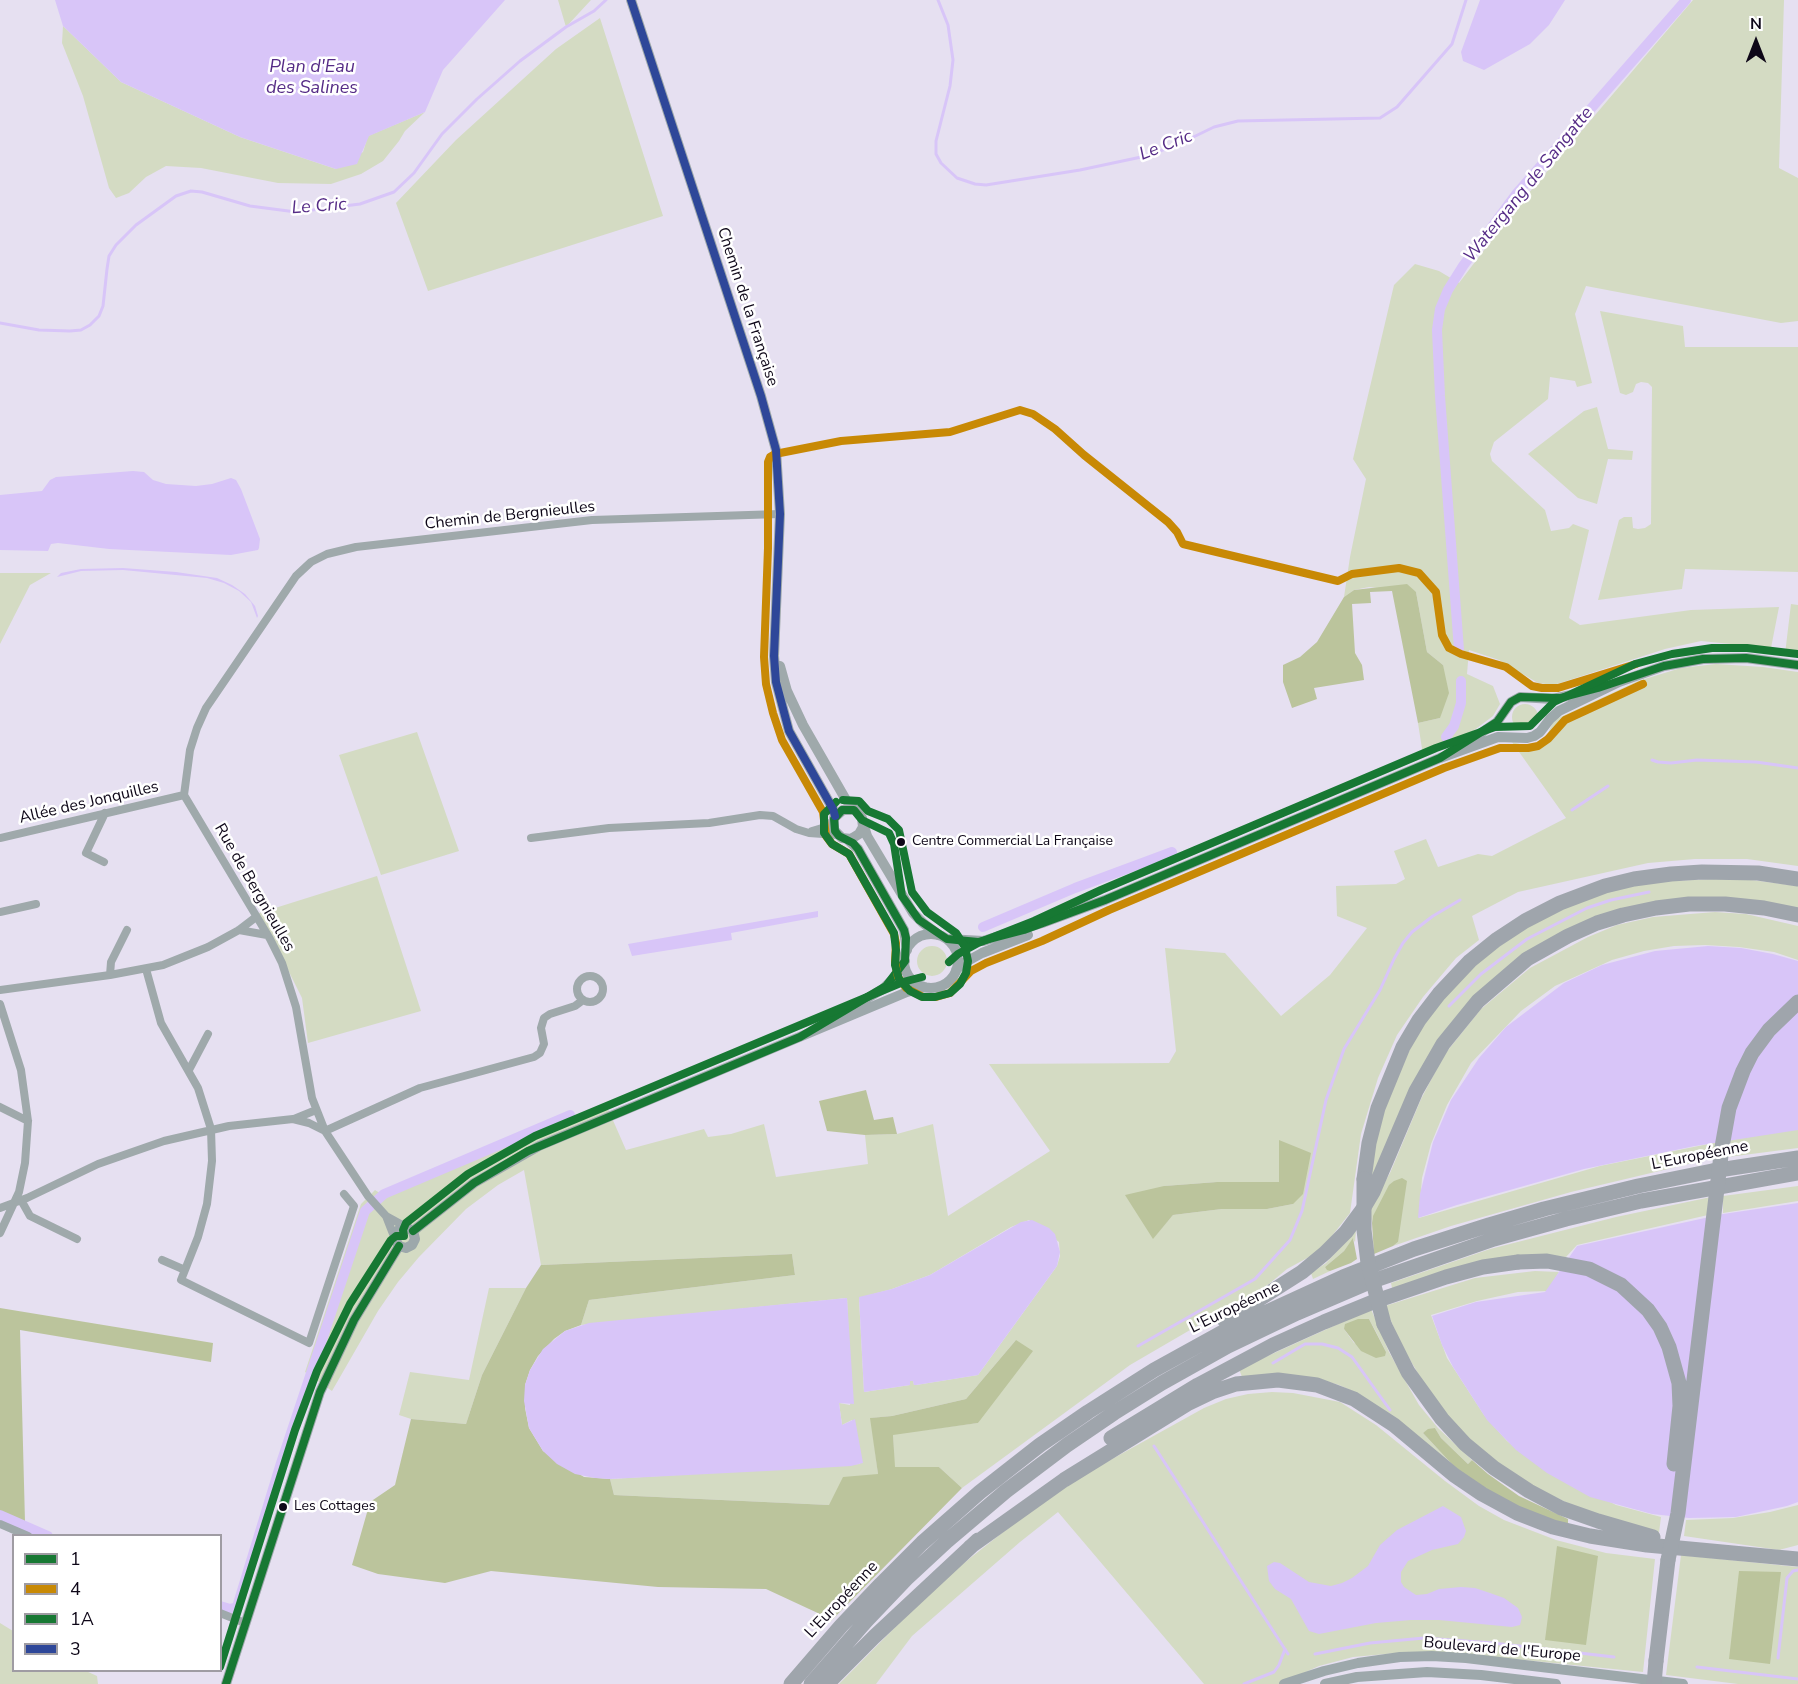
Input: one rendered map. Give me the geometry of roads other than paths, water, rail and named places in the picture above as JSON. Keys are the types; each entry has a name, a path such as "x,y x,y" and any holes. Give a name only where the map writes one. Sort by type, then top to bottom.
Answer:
{"highway":[{"path":"1794,1559 1671,1541 1636,1533 1579,1515 1529,1491 1480,1457 1442,1419 1408,1372 1384,1324 1368,1263 1364,1230 1364,1179 1369,1143 1378,1108 1403,1047 1429,1007 1449,983 1470,961 1503,935 1560,903 1605,886 1634,879 1702,872 1748,873 1798,879"},
{"path":"1104,1402 1151,1363 1285,1284 1314,1263 1340,1239 1373,1192 1416,1091 1443,1044 1478,1001 1527,959 1560,940 1597,923 1629,913 1656,908 1689,904 1725,904 1764,908 1798,915"},
{"path":"1668,1560 1678,1513 1722,1147 1729,1108 1752,1053 1769,1030 1798,1002"},
{"name":"L'Européenne","path":"791,1684 867,1598 944,1523 1033,1451 1169,1361 1255,1316 1343,1277 1497,1222 1600,1195 1712,1171 1798,1158"},
{"name":"L'Européenne","path":"811,1684 866,1621 913,1573 998,1497 1042,1462 1106,1418 1228,1346 1359,1287 1421,1263 1494,1239 1576,1216 1660,1197 1798,1173"},
{"path":"827,1684 970,1547 1033,1494 1096,1448 1153,1411 1242,1361 1324,1322 1401,1292 1473,1269 1518,1262 1562,1263 1600,1274 1621,1285 1638,1300 1660,1327 1674,1359 1680,1395 1668,1513 1668,1560 1653,1684"},
{"path":"970,1547 1064,1480 1187,1404 1236,1384 1278,1380 1317,1385 1353,1399 1394,1425 1454,1475 1482,1494 1517,1513 1553,1527 1581,1535 1638,1544 1794,1559"}],"main road":[{"path":"1440,758 1494,725 1511,702 1523,696 1560,698 1664,666 1703,659 1746,658 1798,665"},
{"path":"226,1684 305,1433 327,1375 359,1310 397,1242 397,1231 410,1229 467,1188 528,1151 912,990 945,984 964,963 982,953 1440,758 1498,737 1534,736 1554,714 1564,707 1621,681"},
{"path":"1534,697 1543,704 1546,711 1545,726"},
{"path":"1506,711 1506,725 1513,734 1520,737"},
{"path":"800,1037 883,989 894,978 912,942 923,936 978,942 1032,927 1105,900"},
{"path":"943,937 953,946 957,954 956,970"},
{"path":"906,956 909,976 916,983 925,987"},
{"path":"397,1242 408,1247 413,1244 416,1239 410,1229"},
{"name":"Boulevard de l'Europe","path":"1284,1684 1351,1664 1400,1657 1432,1656 1683,1684"},
{"name":"Boulevard de l'Europe","path":"1325,1684 1347,1679 1409,1672 1445,1672 1556,1684"}],"street":[{"name":"Chemin de la Française","path":"631,0 769,423 777,457 780,514 775,676 785,718 792,736 833,809 834,818"},
{"name":"Chemin de Bergnieulles","path":"184,795 188,756 200,720 214,694 292,581 306,566 321,556 349,548 592,520 780,514"},
{"name":"Chemin de la Française","path":"775,632 783,677 790,699 825,765 854,810"},
{"name":"Allée des Jonquilles","path":"0,838 184,795"},
{"name":"Rue de Bergnieulles","path":"184,795 282,963 293,994 316,1110 325,1131 368,1196 383,1213 397,1242"},
{"path":"802,831 822,828 843,810 854,810 860,815 870,841 913,913 943,937"},
{"path":"104,862 86,853 105,813"},
{"path":"531,838 609,828 709,823 760,815 773,816 811,834 842,837 859,834 863,823"},
{"path":"834,818 833,828 858,849 904,930 906,956"},
{"path":"0,912 36,904"},
{"path":"0,990 146,969 194,954 239,930 256,917"},
{"path":"110,975 111,962 127,930"},
{"path":"239,930 267,935"},
{"path":"146,969 161,1023 202,1096 211,1129 212,1170 207,1204 182,1280 309,1343 354,1206 344,1194"},
{"path":"293,1119 309,1123 325,1131 420,1088 538,1056 544,1044 542,1028 544,1018 575,1006 583,1000"},
{"path":"0,1004 21,1070 28,1121 25,1163 18,1202 0,1233"},
{"path":"189,1070 208,1034"},
{"path":"0,1107 28,1121"},
{"path":"0,1208 18,1202 73,1175 164,1141 211,1129 293,1119 316,1110"},
{"path":"18,1202 30,1216 77,1239"},
{"name":"Rue de Bergnieulles","path":"383,1213 410,1229"},
{"path":"162,1260 185,1270"},
{"path":"0,1524 23,1534"},
{"path":"222,1614 245,1623"},
{"path":"1342,1684 1373,1676"}],"water":[{"name":"Plan d'Eau des Salines","path":"55,0 505,0 443,70 425,112 369,136 357,164 336,169 240,137 121,82 63,26"},
{"path":"1480,0 1565,0 1549,25 1530,44 1484,70 1463,61 1461,52"},
{"path":"144,472 153,480 166,484 196,486 231,478 236,480 260,539 258,550 231,555 109,549 58,543 51,544 48,551 0,550 0,495 42,491 50,480 56,477"},
{"path":"123,568 217,578 245,594 255,606 258,616 257,618 251,602 239,591 207,578 123,570 81,571 57,577 61,573 81,569"},
{"path":"818,911 818,917 731,933 732,940 632,956 628,944"},
{"path":"1708,946 1741,948 1798,961 1798,1130 1695,1146 1584,1169 1418,1218 1420,1194 1433,1142 1451,1100 1479,1058 1506,1027 1564,983 1602,965 1655,951"},
{"path":"1798,1203 1798,1502 1736,1517 1689,1518 1652,1514 1590,1497 1547,1473 1516,1450 1487,1420 1453,1367 1442,1345 1432,1316 1476,1302 1545,1292 1577,1246 1723,1214"},
{"path":"1032,1220 1049,1228 1055,1234 1060,1252 1057,1266 978,1375 916,1385 910,1381 910,1385 864,1392 859,1297 892,1289 930,1275 1021,1222"},
{"path":"847,1298 854,1404 839,1403 842,1425 855,1419 863,1463 851,1466 786,1470 595,1478 575,1474 557,1464 543,1451 529,1428 524,1401 525,1385 530,1370 543,1349 565,1331 589,1323"},
{"path":"1443,1506 1461,1517 1466,1531 1464,1537 1458,1544 1432,1550 1408,1561 1401,1572 1401,1582 1404,1587 1416,1595 1427,1594 1439,1589 1475,1588 1504,1598 1518,1608 1522,1617 1520,1625 1512,1627 1439,1620 1411,1620 1376,1623 1319,1634 1309,1631 1291,1599 1275,1589 1269,1581 1267,1566 1274,1562 1280,1563 1309,1582 1331,1586 1342,1583 1368,1566 1380,1545 1397,1530"}],"waterway":[{"name":"Le Cric","path":"0,323 39,330 70,331 81,330 90,325 99,316 103,306 109,256 116,245 136,225 176,196 191,191 250,206 296,212 360,204 394,192 414,173 442,134 477,99 520,61 566,27 594,11 606,0"},
{"name":"Le Cric","path":"938,0 948,25 953,60 950,86 936,141 936,154 941,163 957,178 986,185 1080,170 1146,156 1179,144 1214,127 1238,121 1380,118 1397,107 1452,44 1466,0"},
{"name":"Watergang de Sangatte","path":"1459,650 1440,396 1437,330 1440,309 1448,290 1463,266 1517,193 1686,0"},
{"path":"1446,737 1454,726 1461,703 1461,681"},
{"path":"1652,760 1671,763 1697,760 1756,762 1798,768"},
{"path":"1572,810 1608,786"},
{"path":"983,927 1075,888 1172,852"},
{"path":"1449,1006 1481,974 1527,939 1587,908 1649,892"},
{"path":"1138,1346 1255,1279 1290,1240 1302,1211 1326,1100 1344,1049 1380,990 1403,943 1412,932 1433,916 1460,900"},
{"path":"222,1607 230,1609 237,1607 281,1463 365,1211 384,1194 570,1115"},
{"path":"1273,1363 1305,1344 1322,1344 1338,1348 1352,1357 1390,1410"},
{"path":"1154,1446 1288,1654"},
{"name":"Watergang de Sangatte","path":"0,1515 43,1534"},
{"path":"1778,1658 1787,1578 1793,1571 1798,1570"},
{"path":"1315,1654 1370,1643 1424,1638 1493,1643 1614,1657"},
{"path":"1244,1684 1274,1672 1285,1649"},
{"path":"1697,1667 1798,1679"}],"place":[{"name":"Centre Commercial La Française","path":"901,842"},
{"name":"Les Cottages","path":"283,1507"}]}
